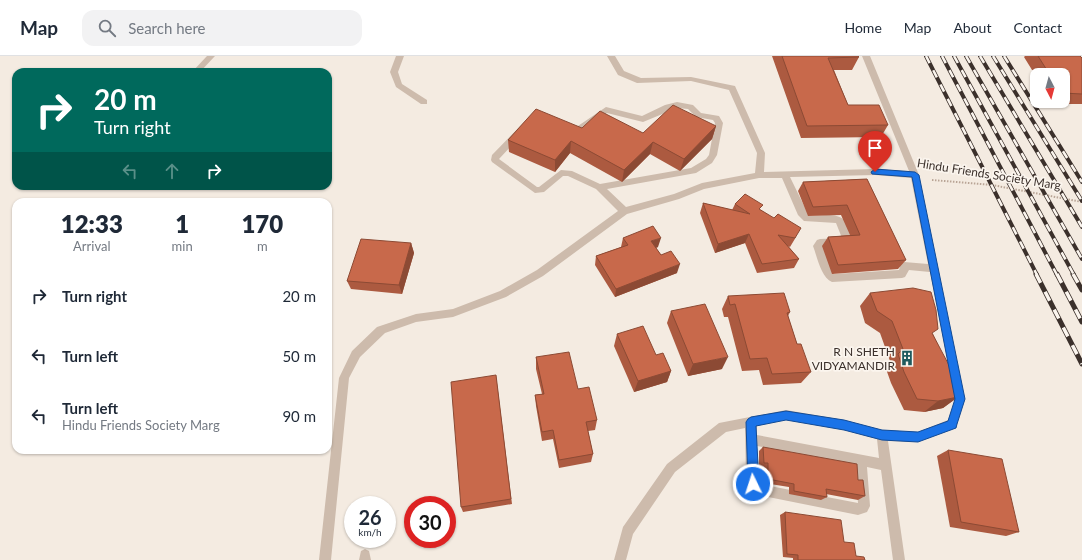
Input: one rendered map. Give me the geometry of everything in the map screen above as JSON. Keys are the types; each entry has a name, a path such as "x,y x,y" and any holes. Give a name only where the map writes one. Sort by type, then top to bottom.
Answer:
{"street":[{"path":"200,68 211,56"},
{"path":"400,56 394,72 399,85 424,102"},
{"path":"611,56 622,73 640,80 691,79 732,88 761,153 759,175"},
{"path":"620,560 627,531 671,468 723,427 786,415 844,425 882,435 918,437 952,424 960,399 915,175 866,56"},
{"path":"599,187 693,171 709,161 713,155 719,122 716,118 699,115 690,107 682,105 668,107 643,119 606,110 573,133 532,119 494,158 535,190 541,190 558,174 565,172 599,187 624,211"},
{"path":"693,171 702,186"},
{"name":"Hindu Friends Society Marg","path":"324,560 344,378 356,354 381,330 416,318 453,313 503,294 540,274 624,211 676,197 702,186 759,175 875,172 915,175"},
{"path":"785,175 803,215 807,219 838,219 848,238 847,241 820,243 818,246 828,273 832,278 902,274 904,270 902,263 934,268"},
{"path":"751,422 752,480 758,489 858,509 863,508 862,461"},
{"path":"882,435 898,560"},
{"path":"752,440 886,465"}],"path":[{"name":"Hindu Friends Society Marg","path":"915,175 935,180 992,185 1082,202"}],"building":[{"path":"782,56 858,56 859,57 828,58 848,105 879,105 888,125 807,126"},
{"path":"1038,56 1080,56 1082,58 1082,94 1070,93 1070,68 1046,68"},
{"path":"673,105 716,126 684,159 653,142 624,170 571,141 555,160 508,140 536,109 582,128 600,111 643,133"},
{"path":"867,179 906,260 838,265 828,237 860,235 847,205 813,207 803,182"},
{"path":"745,194 763,205 759,209 774,218 778,214 801,228 795,238 778,235 799,259 762,264 749,234 718,244 703,203 750,214 735,204"},
{"path":"653,226 661,238 651,241 661,255 671,251 680,264 616,289 596,256 628,245 623,238"},
{"path":"361,239 411,243 399,285 347,281"},
{"path":"913,288 931,292 936,310 938,329 932,333 951,369 957,369 961,383 956,386 958,397 938,401 917,399 904,372 898,354 903,349 892,321 877,311 870,293"},
{"path":"784,293 790,312 787,313 797,344 801,344 811,372 772,374 767,358 750,359 735,304 730,305 728,296"},
{"path":"705,304 728,357 693,364 671,311"},
{"path":"643,326 656,355 663,353 671,371 638,381 617,334"},
{"path":"569,352 578,389 589,387 597,420 586,422 593,454 559,460 553,430 542,432 535,395 544,394 536,357"},
{"path":"496,375 511,499 461,507 451,382"},
{"path":"763,447 857,464 858,480 863,480 865,496 826,489 827,497 794,491 794,484 768,479 768,463 764,463"},
{"path":"948,450 1002,459 1019,532 961,522"},
{"path":"785,512 841,520 844,542 854,543 856,556 864,557 865,560 798,560 798,555 787,554"}],"railway":[{"path":"926,56 1037,275"},
{"path":"942,56 1057,275"},
{"path":"954,56 1074,275"},
{"path":"966,56 1082,259"},
{"path":"980,56 1082,227"},
{"path":"993,56 1082,201"},
{"path":"1004,56 1082,182"},
{"path":"1036,274 1082,364"},
{"path":"1057,274 1082,322"},
{"path":"1073,274 1082,290"}],"place":[{"name":"R N SHETH VIDYAMANDIR","path":"907,358"}],"route":[{"path":"753,484 751,422 786,415 844,425 882,435 918,437 952,424 960,399 915,175 875,172"}]}
